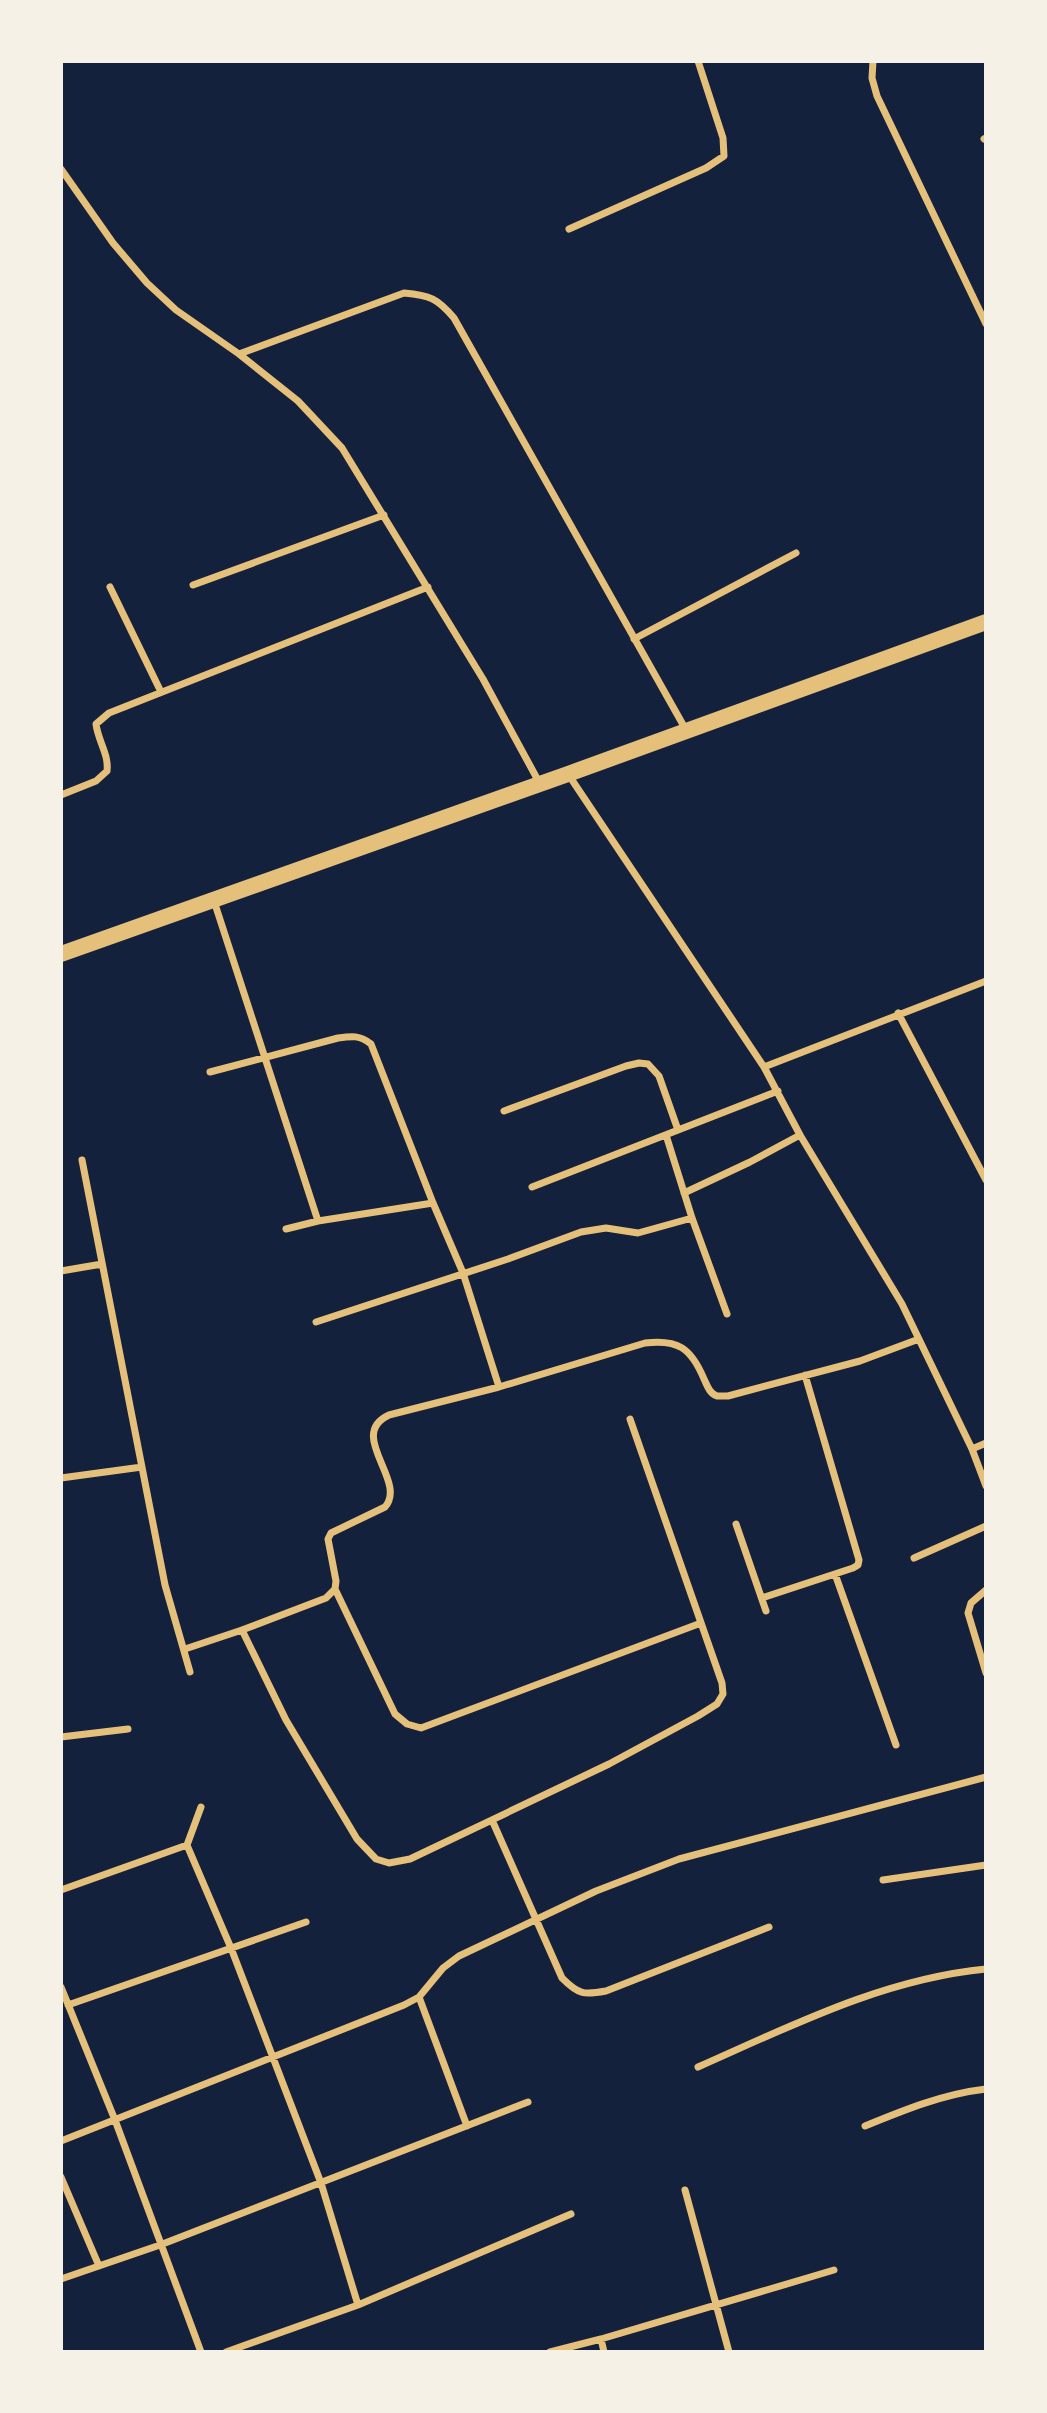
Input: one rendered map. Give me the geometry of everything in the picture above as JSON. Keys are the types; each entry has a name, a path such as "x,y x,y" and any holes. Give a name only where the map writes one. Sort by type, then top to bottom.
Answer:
{"main road":[{"path":"61,954 986,622"}],"street":[{"path":"569,229 706,168 724,156 723,138 698,61"},
{"path":"873,61 872,78 877,96 986,324"},
{"path":"61,169 113,243 147,283 176,310 239,354 298,401 342,448 483,679 540,784"},
{"path":"239,354 404,293 425,295 442,303 460,329 686,731"},
{"path":"193,585 384,515"},
{"path":"635,639 796,553"},
{"path":"110,587 161,692"},
{"path":"61,795 96,781 107,771 106,753 97,734 96,724 101,718 428,587"},
{"path":"568,774 764,1067 800,1135 902,1304 972,1449 986,1486"},
{"path":"214,901 318,1221"},
{"path":"764,1067 986,981"},
{"path":"898,1013 986,1180"},
{"path":"210,1072 338,1038 355,1036 364,1038 371,1044 463,1273 499,1387"},
{"path":"504,1111 626,1066 648,1063 659,1076 678,1130"},
{"path":"532,1187 778,1091"},
{"path":"666,1135 727,1314"},
{"path":"684,1193 800,1135"},
{"path":"82,1160 165,1585 190,1672"},
{"path":"286,1229 318,1221 433,1203"},
{"path":"316,1322 581,1232 606,1228 638,1233 692,1217"},
{"path":"61,1271 102,1264"},
{"path":"701,1623 421,1728 407,1724 395,1714 335,1589 328,1539 331,1533 384,1507 390,1501 390,1491 373,1437 378,1420 389,1415 499,1387 645,1343 675,1343 688,1352 709,1390 717,1396 728,1396 859,1361 919,1339"},
{"path":"762,1598 858,1565 859,1560 805,1375"},
{"path":"242,1630 286,1720 357,1839 376,1859 389,1863 410,1859 609,1764 717,1704 723,1694 722,1684 630,1419"},
{"path":"972,1449 986,1443"},
{"path":"61,1478 142,1467"},
{"path":"736,1524 766,1611"},
{"path":"914,1558 986,1526"},
{"path":"835,1574 896,1745"},
{"path":"185,1649 326,1598 335,1589"},
{"path":"986,1590 971,1603 968,1614 986,1673"},
{"path":"61,1737 128,1729"},
{"path":"61,2141 419,1997 443,1968 459,1956 596,1891 679,1859 986,1777"},
{"path":"201,1807 187,1845 231,1948 321,2183 358,2305"},
{"path":"492,1820 562,1978 574,1990 584,1995 607,1991 769,1927"},
{"path":"61,1890 187,1845"},
{"path":"883,1880 986,1866"},
{"path":"68,2005 306,1922"},
{"path":"698,2067 837,2006 900,1984 954,1972 986,1969"},
{"path":"61,1987 115,2120 201,2352"},
{"path":"419,1997 467,2126"},
{"path":"865,2126 914,2105 964,2091 986,2088"},
{"path":"61,2280 160,2245 528,2102"},
{"path":"61,2178 99,2266"},
{"path":"685,2190 729,2352"},
{"path":"226,2352 358,2305 571,2214"},
{"path":"550,2352 834,2270"},
{"path":"601,2339 604,2352"}]}
